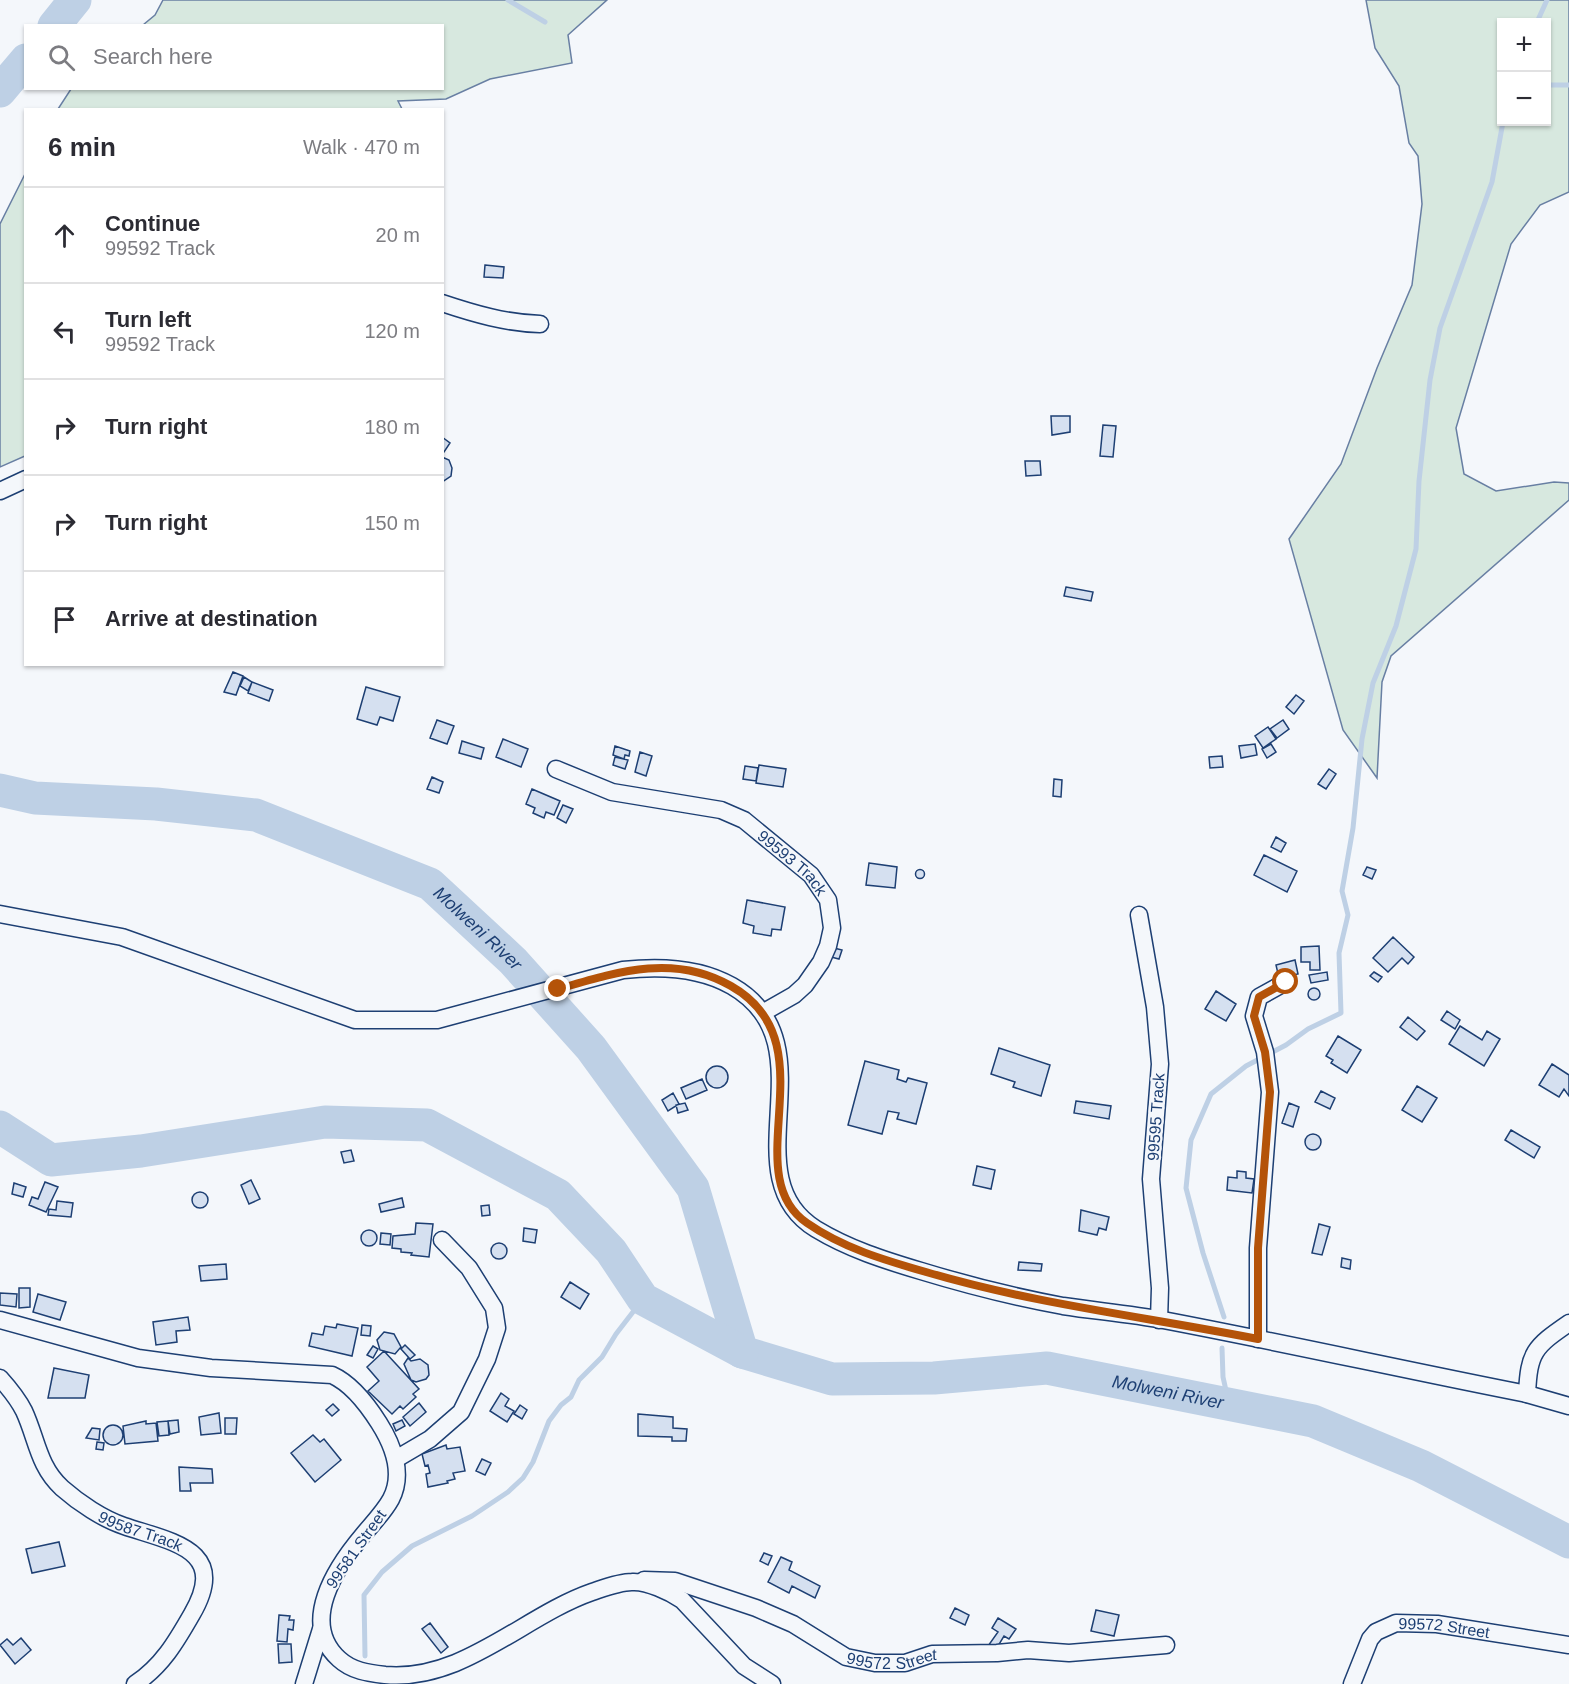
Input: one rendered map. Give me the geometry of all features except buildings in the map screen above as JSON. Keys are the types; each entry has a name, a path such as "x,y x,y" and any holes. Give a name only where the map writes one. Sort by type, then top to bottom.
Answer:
{"street":[{"path":"444,304 496,319 540,324"},
{"path":"0,491 24,479"},
{"name":"99593 Track","path":"556,769 612,792 721,810 744,820 811,875 828,900 832,928 821,962 805,985 794,995 764,1012"},
{"path":"0,914 122,937 355,1020 437,1020 623,970 642,968 695,971 743,993 764,1012 776,1036 780,1062 777,1158 788,1201 804,1221 838,1242 878,1258 986,1290 1258,1339 1527,1394 1569,1406"},
{"name":"99595 Track","path":"1139,915 1155,1007 1160,1064 1151,1179 1160,1288 1159,1320"},
{"path":"1258,1339 1258,1248 1270,1092 1265,1052 1254,1016 1259,997 1286,982"},
{"path":"0,1320 138,1358 211,1368 332,1375 346,1383 372,1411 396,1459 430,1439 461,1412 486,1359 497,1328 494,1308 469,1268 441,1240"},
{"path":"1527,1394 1530,1358 1544,1343 1569,1323"},
{"name":"99587 Track","path":"0,1378 24,1411 40,1458 49,1475 63,1489 112,1521 185,1547 202,1566 204,1589 190,1619 172,1649 151,1673 135,1684"},
{"name":"99581 Street","path":"304,1684 321,1629 325,1595 360,1538 391,1499 396,1459"},
{"name":"99572 Street","path":"633,1582 667,1580 699,1588 793,1624 846,1657 875,1663 905,1663 932,1654 1028,1650 1069,1653 1166,1645"},
{"path":"321,1629 331,1651 357,1671 396,1676 425,1674 443,1668 512,1635 553,1608 602,1589 633,1582 672,1594 682,1600 735,1657 772,1684"},
{"name":"99572 Street","path":"1352,1684 1370,1640 1376,1632 1396,1623 1437,1624 1569,1645"}],"shaded area":[{"path":"163,0 607,0 568,35 572,63 490,79 446,99 398,101 402,108 59,108 70,90 444,90 444,24 144,24 155,15"},
{"path":"1366,0 1569,0 1569,192 1540,205 1511,244 1456,428 1464,474 1496,491 1554,482 1569,483 1569,500 1391,656 1382,682 1377,778 1343,730 1289,539 1341,464 1377,368 1412,285 1422,204 1418,156 1409,143 1399,86 1375,48"},
{"path":"24,176 24,456 0,467 0,224"}],"waterway":[{"path":"56,24 75,0"},
{"path":"508,0 545,22"},
{"path":"1539,18 1547,0"},
{"path":"0,91 24,62"},
{"path":"1551,85 1569,85"},
{"path":"1224,1317 1203,1253 1186,1188 1191,1140 1211,1094 1246,1066 1286,1045 1308,1029 1341,1013 1339,953 1348,915 1342,891 1353,828 1362,739 1373,683 1396,626 1416,549 1419,481 1430,380 1440,328 1492,182 1502,126"},
{"name":"Molweni River","path":"0,790 35,798 156,804 256,815 430,884 513,961 591,1048 693,1188 742,1352 832,1379 934,1378 1047,1368 1313,1421 1421,1466 1569,1542"},
{"name":"Molweni River","path":"0,1127 51,1160 141,1151 325,1122 427,1125 558,1195 611,1251 643,1299 742,1352"},
{"path":"365,1656 364,1595 382,1572 412,1546 472,1516 508,1492 523,1478 533,1462 549,1421 561,1405 571,1397 579,1380 602,1357 616,1334 643,1299"},
{"path":"1222,1348 1223,1377 1229,1404"}],"route":[{"path":"558,989 623,970 642,968 695,971 725,982 743,993 764,1012 776,1036 780,1062 777,1158 788,1201 804,1221 838,1242 878,1258 986,1290 1258,1339 1258,1248 1266,1177 1270,1092 1265,1052 1254,1016 1259,997 1286,982"}]}
